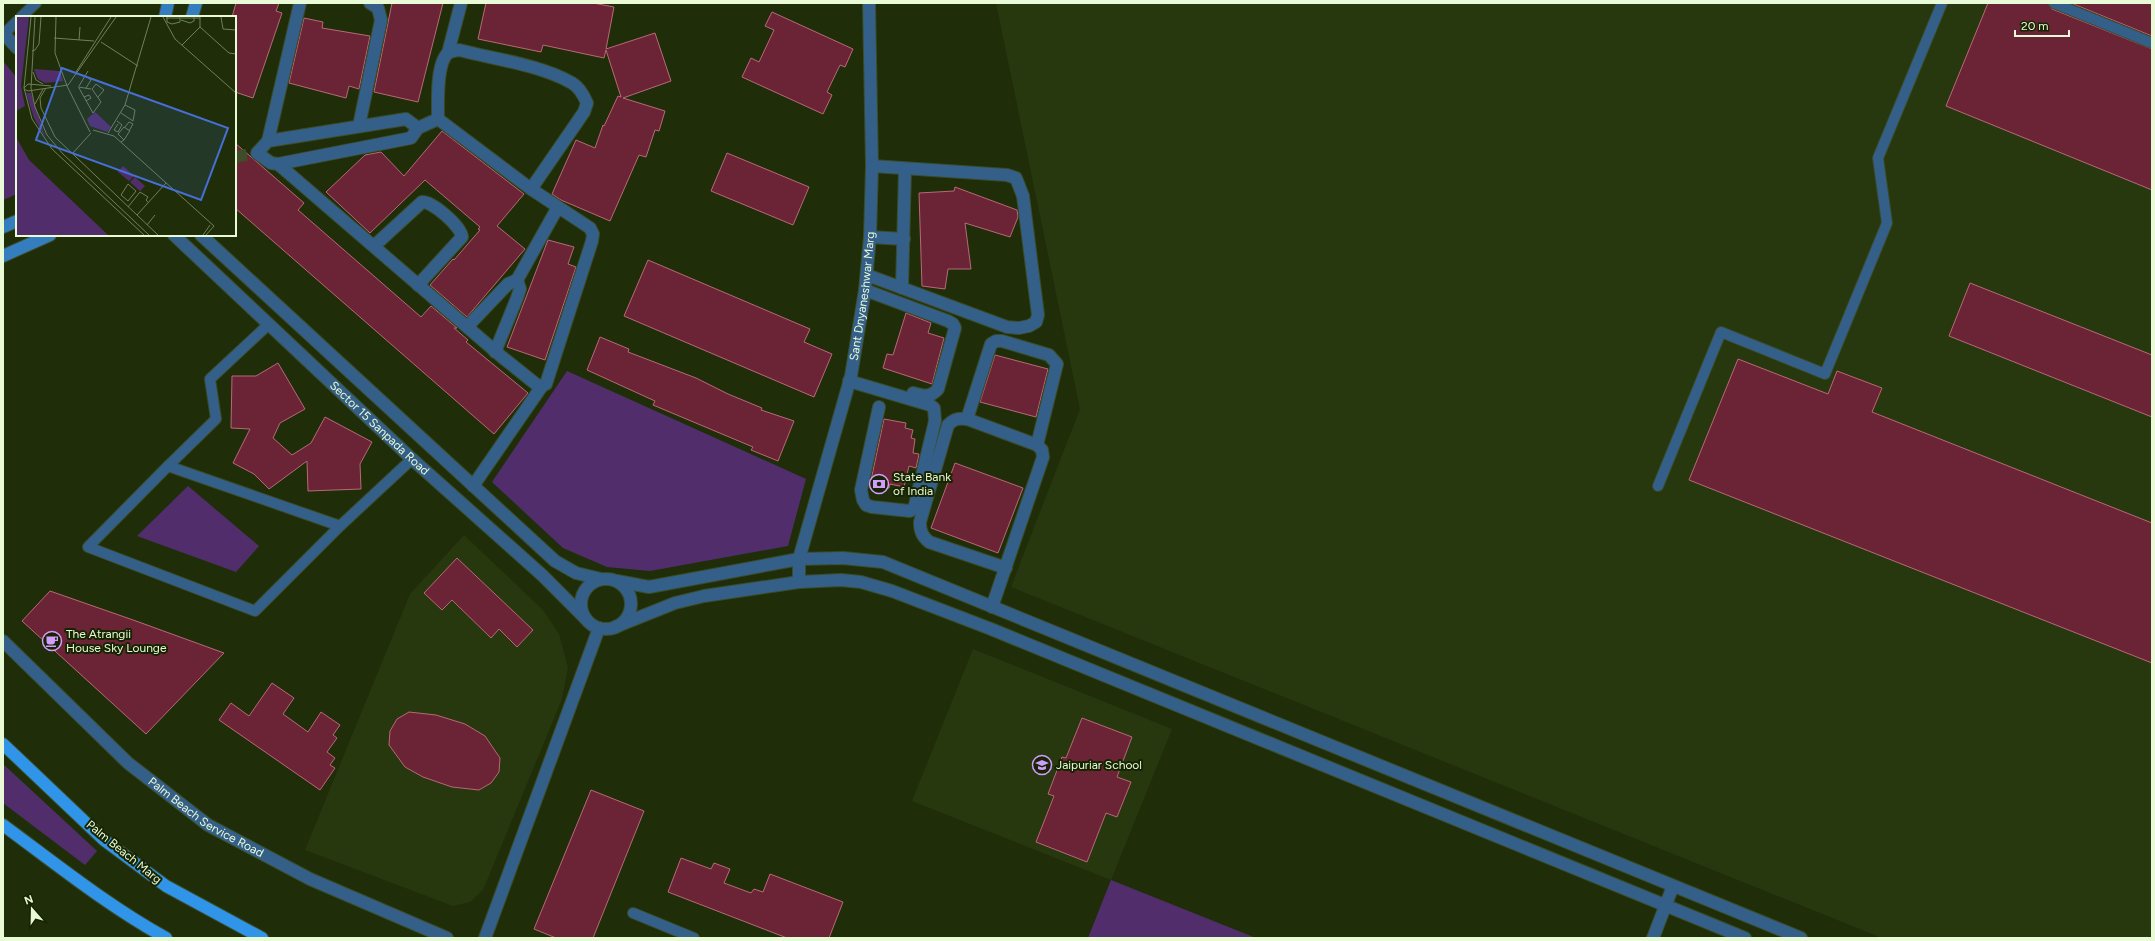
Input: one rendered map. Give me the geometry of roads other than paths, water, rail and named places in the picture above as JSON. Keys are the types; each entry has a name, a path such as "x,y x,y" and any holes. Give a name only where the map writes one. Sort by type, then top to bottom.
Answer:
{"main road":[{"path":"165,16 168,3"},
{"path":"192,16 196,3"},
{"path":"3,227 16,221"},
{"path":"3,256 48,236"},
{"name":"Palm Beach Marg","path":"3,744 104,840 166,886 262,938"},
{"path":"3,825 74,878 142,925 166,938"}],"street":[{"path":"300,3 268,141 257,153 271,163 278,164 411,138 418,128 438,119"},
{"path":"359,126 381,20 378,8 370,3"},
{"path":"438,119 441,70 443,60 448,53 461,3"},
{"name":"Sant Dnyaneshwar Marg","path":"799,582 799,559 850,379 867,275 870,237 872,166 869,3"},
{"path":"4,33 16,47"},
{"path":"448,53 459,50 541,71 574,84 584,95 587,103 584,112 531,189"},
{"path":"268,141 406,119 418,128"},
{"path":"438,119 531,189 590,228 593,234 546,384 542,386 473,486"},
{"path":"278,164 495,352 537,385 542,386"},
{"path":"867,275 1007,327 1029,326 1036,322 1038,315 1023,196 1016,178 1007,175 872,166"},
{"path":"902,288 905,169"},
{"path":"374,246 422,202 429,202 458,226 462,237 418,286"},
{"path":"467,327 508,284 517,280 558,207"},
{"name":"Sector 15 Sanpada Road","path":"175,236 412,459 542,574 586,620"},
{"name":"Sector 15 Sanpada Road","path":"202,236 555,561 576,573 601,579"},
{"path":"870,237 904,239"},
{"path":"495,352 520,289 517,280"},
{"path":"850,379 925,397 934,394 938,389 954,336 955,328 953,324 948,321 865,290"},
{"path":"967,419 991,344 996,341 1002,342 1049,355 1057,364 1037,445"},
{"path":"850,379 930,405 934,408 935,421 914,509 910,511 872,507 866,505 862,500 861,490 879,407"},
{"path":"992,607 1006,568 1043,457 1042,450 1037,445 967,419 960,418 953,420 948,426 920,522 920,530 924,538 929,542 1006,568"},
{"path":"1745,938 892,591 861,582 841,580 799,582 704,596 674,603 615,627 599,628 586,620 582,612 582,595 590,585 601,579 649,587 799,559 843,558 883,562 1800,938"},
{"path":"615,627 628,616 631,601 624,586 617,582"},
{"path":"485,938 599,628"},
{"name":"Palm Beach Service Road","path":"3,641 128,763 208,825 310,879 447,938"},
{"path":"1653,938 1673,886"}],"lane":[{"path":"22,16 36,3"},
{"path":"1658,486 1721,332 1825,374 1887,223 1878,158 1942,3"},
{"path":"2054,3 2152,43"},
{"path":"4,33 16,22"},
{"path":"268,324 210,379 216,420 88,547 255,611 340,526 412,459"},
{"path":"168,466 340,526"},
{"path":"633,913 694,938"}],"tunnel":[{"path":"236,157 257,153"}],"place":[{"name":"State Bank of India","path":"879,484"},
{"name":"The Atrangii House Sky Lounge","path":"52,641"},
{"name":"Jaipuriar School","path":"1042,765"}]}
